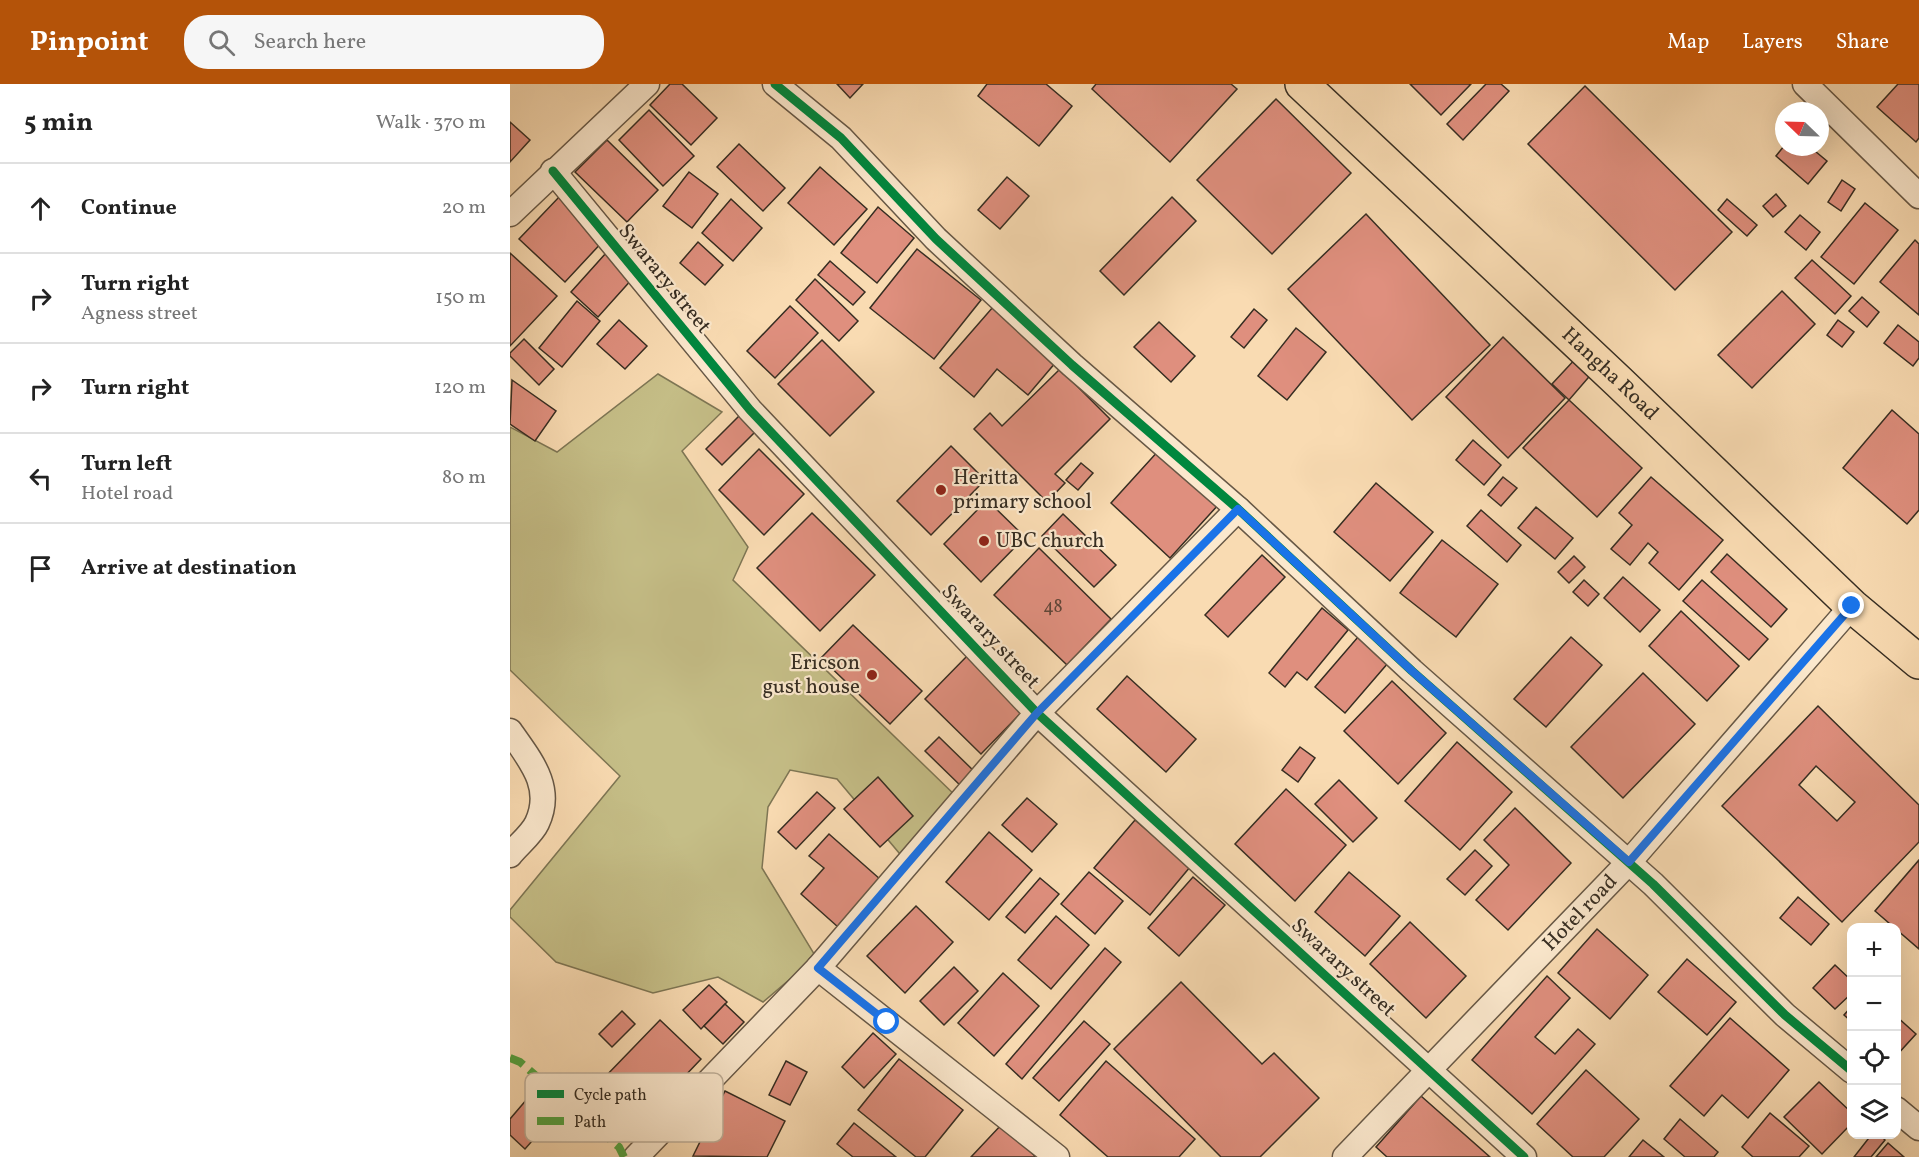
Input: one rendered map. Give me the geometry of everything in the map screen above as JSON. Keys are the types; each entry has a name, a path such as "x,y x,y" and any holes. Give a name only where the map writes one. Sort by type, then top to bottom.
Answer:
{"highway":[{"name":"Hangha Road","path":"1302,84 1852,606 1919,662"}],"street":[{"path":"510,214 647,84"},
{"path":"775,84 841,138 936,239 1072,365 1238,509 1412,671 1629,862 1785,1015 1847,1068"},
{"path":"1805,84 1919,196"},
{"name":"Swarary street","path":"553,171 750,410 1037,713 1524,1157"},
{"path":"717,1073 818,968 1037,713 1238,509"},
{"name":"Hotel road","path":"1345,1157 1629,862 1852,606"},
{"path":"510,731 540,774 544,800 537,824 510,855"},
{"path":"818,968 1057,1157"},
{"path":"1901,1113 1919,1128"},
{"path":"636,1157 650,1142"}],"shaded area":[{"path":"658,374 722,412 682,451 748,547 733,580 961,801 905,860 837,779 790,770 768,807 762,868 816,957 763,1002 718,977 653,993 556,962 510,917 510,910 620,776 510,670 510,427 557,452"}],"building":[{"path":"670,84 682,84 717,118 691,145 650,105"},
{"path":"837,84 863,84 850,98"},
{"path":"987,84 1046,84 1072,106 1039,146 978,96"},
{"path":"1096,84 1231,84 1237,89 1170,162 1092,89"},
{"path":"1410,84 1471,84 1441,115"},
{"path":"1486,84 1501,84 1509,91 1463,140 1447,124"},
{"path":"1898,84 1919,84 1919,138 1916,142 1877,107"},
{"path":"1585,86 1732,232 1675,290 1528,144"},
{"path":"1276,99 1351,173 1272,254 1197,180"},
{"path":"649,110 694,156 663,186 619,140"},
{"path":"510,122 530,140 510,162"},
{"path":"607,140 658,190 627,222 575,172"},
{"path":"739,144 785,188 763,211 717,167"},
{"path":"1776,156 1821,156 1827,161 1808,184"},
{"path":"820,167 867,209 834,245 788,203"},
{"path":"689,172 718,194 692,228 663,206"},
{"path":"1007,177 1029,196 1000,229 978,210"},
{"path":"1842,180 1855,189 1841,211 1828,202"},
{"path":"1776,194 1786,206 1773,217 1763,206"},
{"path":"560,196 605,239 565,282 519,239"},
{"path":"1172,197 1196,221 1124,295 1100,271"},
{"path":"731,199 762,228 733,261 702,233"},
{"path":"1727,199 1757,225 1747,236 1718,210"},
{"path":"1865,203 1898,230 1854,284 1821,257"},
{"path":"878,207 914,238 877,283 841,253"},
{"path":"1366,214 1490,345 1412,420 1288,289"},
{"path":"1800,215 1820,232 1806,250 1785,232"},
{"path":"1915,240 1919,244 1919,315 1880,282"},
{"path":"698,242 723,265 705,285 680,263"},
{"path":"917,249 981,300 934,359 870,308"},
{"path":"510,253 557,296 510,346"},
{"path":"606,253 633,278 598,317 571,292"},
{"path":"1812,260 1851,296 1835,314 1795,278"},
{"path":"830,261 865,292 853,305 818,275"},
{"path":"815,279 858,321 839,341 796,300"},
{"path":"1782,291 1815,324 1752,388 1718,355"},
{"path":"1862,297 1879,312 1867,327 1849,311"},
{"path":"577,301 600,321 562,367 539,348"},
{"path":"790,306 818,333 775,378 747,351"},
{"path":"993,307 1056,362 1028,395 997,369 974,397 940,368"},
{"path":"1254,309 1267,320 1244,348 1231,337"},
{"path":"619,320 647,346 625,369 597,344"},
{"path":"1838,320 1854,332 1842,347 1827,335"},
{"path":"1159,322 1195,356 1171,382 1134,347"},
{"path":"1898,325 1919,342 1919,358 1913,366 1884,343"},
{"path":"1296,328 1326,352 1287,400 1258,376"},
{"path":"1503,337 1565,398 1508,458 1446,397"},
{"path":"524,339 554,369 539,385 510,356 510,353"},
{"path":"822,340 874,392 830,436 778,384"},
{"path":"1578,356 1594,371 1569,400 1552,384"},
{"path":"1060,369 1110,419 1055,474 1065,483 1047,502 974,429 990,413 1002,426"},
{"path":"512,380 556,411 535,441 510,424"},
{"path":"1569,400 1642,468 1597,517 1523,448"},
{"path":"1892,410 1919,434 1919,510 1907,524 1843,468"},
{"path":"742,413 758,429 722,465 706,449"},
{"path":"1473,440 1501,465 1484,485 1456,460"},
{"name":"Heritta primary school","path":"951,446 985,480 931,535 897,501"},
{"path":"759,449 804,494 764,535 719,490"},
{"path":"1160,449 1219,504 1170,558 1111,503"},
{"path":"1081,463 1093,473 1078,490 1066,480"},
{"path":"1503,477 1517,488 1501,506 1488,495"},
{"path":"1651,477 1723,540 1679,590 1649,563 1658,552 1648,543 1630,565 1611,549 1632,525 1619,513"},
{"path":"1376,483 1433,532 1390,581 1334,532"},
{"name":"UBC church","path":"987,500 1025,537 981,582 944,544"},
{"path":"1536,507 1573,538 1555,559 1518,528"},
{"path":"1481,510 1521,545 1507,562 1467,526"},
{"path":"812,513 875,575 820,631 757,568"},
{"path":"1063,514 1116,565 1094,587 1042,536"},
{"path":"1442,540 1498,584 1456,637 1400,593"},
{"path":"1039,548 1111,619 1067,665 994,595"},
{"path":"1727,554 1787,609 1771,627 1711,572"},
{"path":"1262,555 1285,577 1228,637 1205,615"},
{"path":"1574,556 1585,567 1569,583 1558,572"},
{"path":"1623,577 1660,610 1640,632 1604,598"},
{"path":"1584,580 1599,594 1588,606 1573,592"},
{"path":"1702,580 1768,639 1749,660 1683,601"},
{"path":"1322,608 1348,630 1307,680 1297,672 1285,687 1269,673"},
{"path":"1681,611 1739,666 1707,701 1649,646"},
{"name":"Ericson gust house","path":"853,625 922,691 890,724 821,658"},
{"path":"1358,637 1388,663 1345,713 1315,687"},
{"path":"1571,637 1602,665 1546,727 1514,699"},
{"path":"968,655 1024,710 981,754 925,699"},
{"path":"1643,673 1695,724 1623,798 1571,747"},
{"path":"1127,676 1196,739 1166,772 1097,709"},
{"path":"1392,681 1446,733 1398,784 1344,731"},
{"path":"1818,706 1919,805 1919,842 1842,922 1722,806","holes":["1816,766 1855,802 1837,821 1799,785"]},
{"path":"939,737 978,775 965,790 925,751"},
{"path":"1457,742 1512,792 1460,850 1405,801"},
{"path":"1300,747 1315,758 1298,782 1282,770"},
{"path":"878,777 913,816 880,847 844,809"},
{"path":"1339,780 1377,818 1353,842 1315,804"},
{"path":"1286,789 1346,845 1295,901 1235,844"},
{"path":"817,792 835,808 796,849 778,832"},
{"path":"1027,798 1057,824 1032,852 1002,825"},
{"path":"1515,808 1571,863 1508,930 1476,900 1509,865 1484,840"},
{"path":"1135,820 1190,867 1150,915 1094,868"},
{"path":"989,832 1032,870 989,920 946,882"},
{"path":"829,834 881,880 838,927 801,894 824,868 809,856"},
{"path":"1475,850 1492,866 1465,895 1447,879"},
{"path":"1919,860 1919,949 1901,933 1901,923 1889,923 1875,911"},
{"path":"1089,872 1123,901 1095,934 1061,904"},
{"path":"1349,872 1400,916 1365,956 1315,912"},
{"path":"1193,877 1225,905 1179,956 1148,928"},
{"path":"1040,878 1059,894 1025,933 1006,917"},
{"path":"1798,897 1829,924 1811,945 1780,918"},
{"path":"916,906 953,942 905,993 867,956"},
{"path":"1056,916 1089,945 1051,989 1018,960"},
{"path":"1410,922 1466,976 1426,1018 1370,964"},
{"path":"1597,929 1648,975 1610,1019 1558,973"},
{"path":"1105,948 1121,962 1022,1079 1006,1064"},
{"path":"1687,959 1736,1002 1707,1035 1658,992"},
{"path":"1835,965 1847,976 1847,998 1835,1009 1813,988"},
{"path":"954,967 978,991 944,1025 920,1001"},
{"path":"1003,973 1039,1006 994,1056 958,1023"},
{"path":"1547,976 1570,998 1535,1037 1555,1054 1578,1029 1595,1044 1532,1114 1472,1060"},
{"path":"1181,982 1262,1064 1274,1053 1319,1098 1260,1157 1221,1157 1114,1049"},
{"path":"709,985 727,1002 701,1029 683,1010"},
{"path":"725,1004 744,1022 723,1044 704,1026"},
{"path":"622,1011 635,1024 612,1047 599,1034"},
{"path":"1730,1018 1789,1070 1748,1118 1722,1095 1704,1116 1670,1086"},
{"path":"660,1020 701,1059 688,1073 609,1073"},
{"path":"1901,1020 1916,1034 1901,1050"},
{"path":"1084,1021 1110,1044 1059,1101 1033,1078"},
{"path":"873,1033 896,1054 864,1088 842,1067"},
{"path":"899,1059 963,1110 925,1157 916,1157 858,1110"},
{"path":"786,1061 807,1072 790,1105 769,1095"},
{"path":"1106,1061 1195,1139 1179,1157 1108,1157 1060,1115"},
{"path":"1586,1070 1639,1119 1604,1157 1573,1157 1537,1124"},
{"path":"1819,1082 1847,1108 1847,1128 1822,1154 1784,1117"},
{"path":"725,1091 785,1121 767,1157 693,1156 700,1142 723,1142 723,1095"},
{"path":"1421,1096 1490,1157 1387,1157 1376,1147"},
{"path":"525,1101 525,1142 531,1142 525,1149 510,1135 510,1119"},
{"path":"1770,1113 1809,1146 1799,1157 1753,1157 1742,1147"},
{"path":"1680,1119 1718,1152 1714,1157 1685,1157 1664,1139"},
{"path":"854,1123 896,1157 853,1157 837,1144"},
{"path":"1002,1124 1036,1157 971,1157"},
{"path":"1868,1139 1885,1140 1871,1157 1854,1157"},
{"path":"1643,1140 1664,1157 1629,1157"},
{"path":"1888,1143 1904,1157 1876,1157"}],"marked path":[{"path":"510,1058 520,1062 533,1073"},
{"path":"613,1142 624,1157"}],"cycle path":[{"path":"775,84 841,138 936,239 1072,365 1238,509 1412,671 1653,884 1785,1015 1847,1067"},
{"path":"553,171 750,410 1037,713 1524,1157"}],"place":[{"name":"Heritta primary school","path":"941,490"},
{"name":"UBC church","path":"984,541"},
{"name":"Ericson gust house","path":"872,675"}],"route":[{"path":"887,1022 818,968 1037,713 1238,509 1412,671 1629,862 1852,606"}]}
